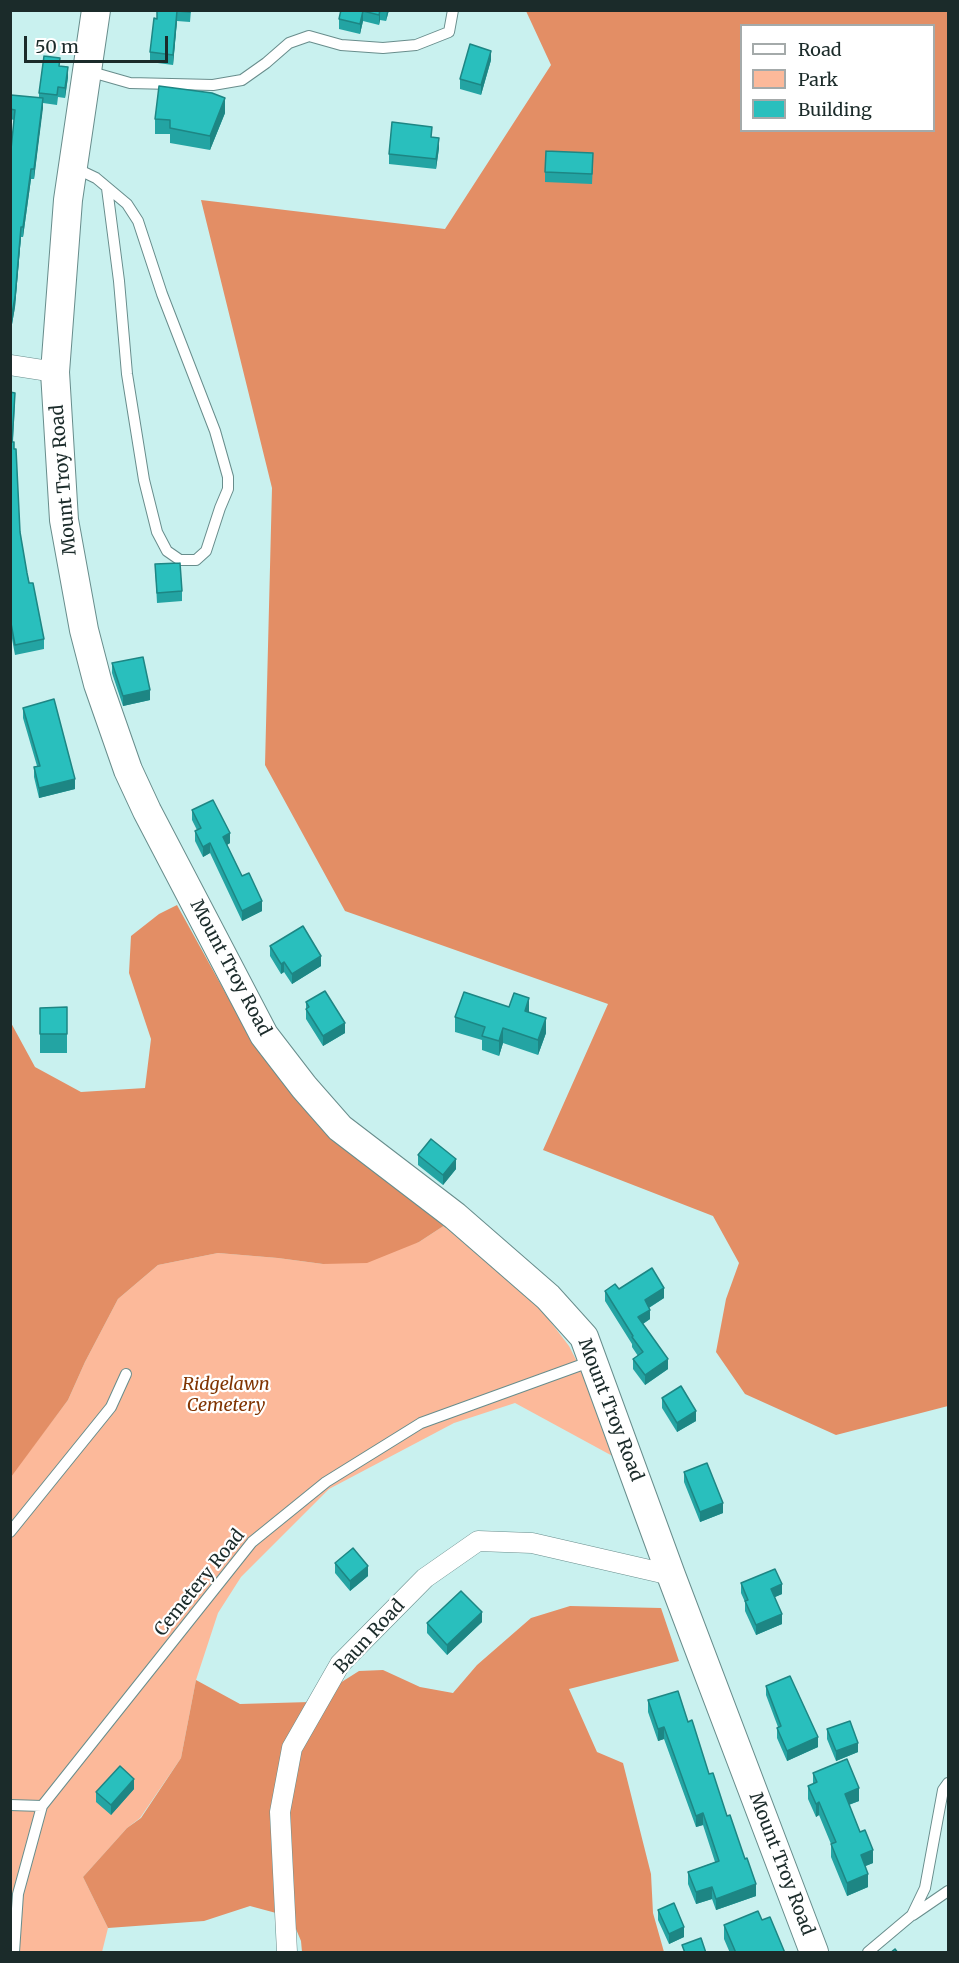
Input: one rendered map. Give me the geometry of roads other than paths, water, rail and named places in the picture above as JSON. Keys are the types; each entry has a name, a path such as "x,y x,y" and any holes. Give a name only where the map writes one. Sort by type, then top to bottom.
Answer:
{"street":[{"name":"Mount Troy Road","path":"96,10 68,200 55,372 64,520 84,630 98,684 128,770 147,811 264,1035 304,1087 340,1128 455,1216 548,1298 584,1337 814,1953"},
{"path":"10,365 55,372"},
{"name":"Baun Road","path":"287,1953 280,1812 292,1748 340,1664 425,1578 478,1541 532,1543 671,1575"}],"lane":[{"path":"87,71 130,83 213,85 242,80 290,43 309,36 341,45 383,48 416,45 449,32 453,10"},
{"path":"73,166 96,178 127,204 138,221 162,294 215,431 228,477 228,489 206,550 196,561 180,560 167,551 157,532 144,480 127,374 119,281 107,188"},
{"name":"Cemetery Road","path":"14,1953 14,1891 42,1806 252,1542 326,1482 421,1423 592,1361"},
{"path":"10,1532 111,1407 126,1374"},
{"path":"912,1915 925,1888 944,1790 948,1783"},
{"path":"10,1805 42,1806"},
{"path":"868,1953 912,1915 948,1892"}],"park label":[{"name":"Ridgelawn Cemetery","path":"226,1395"}]}
